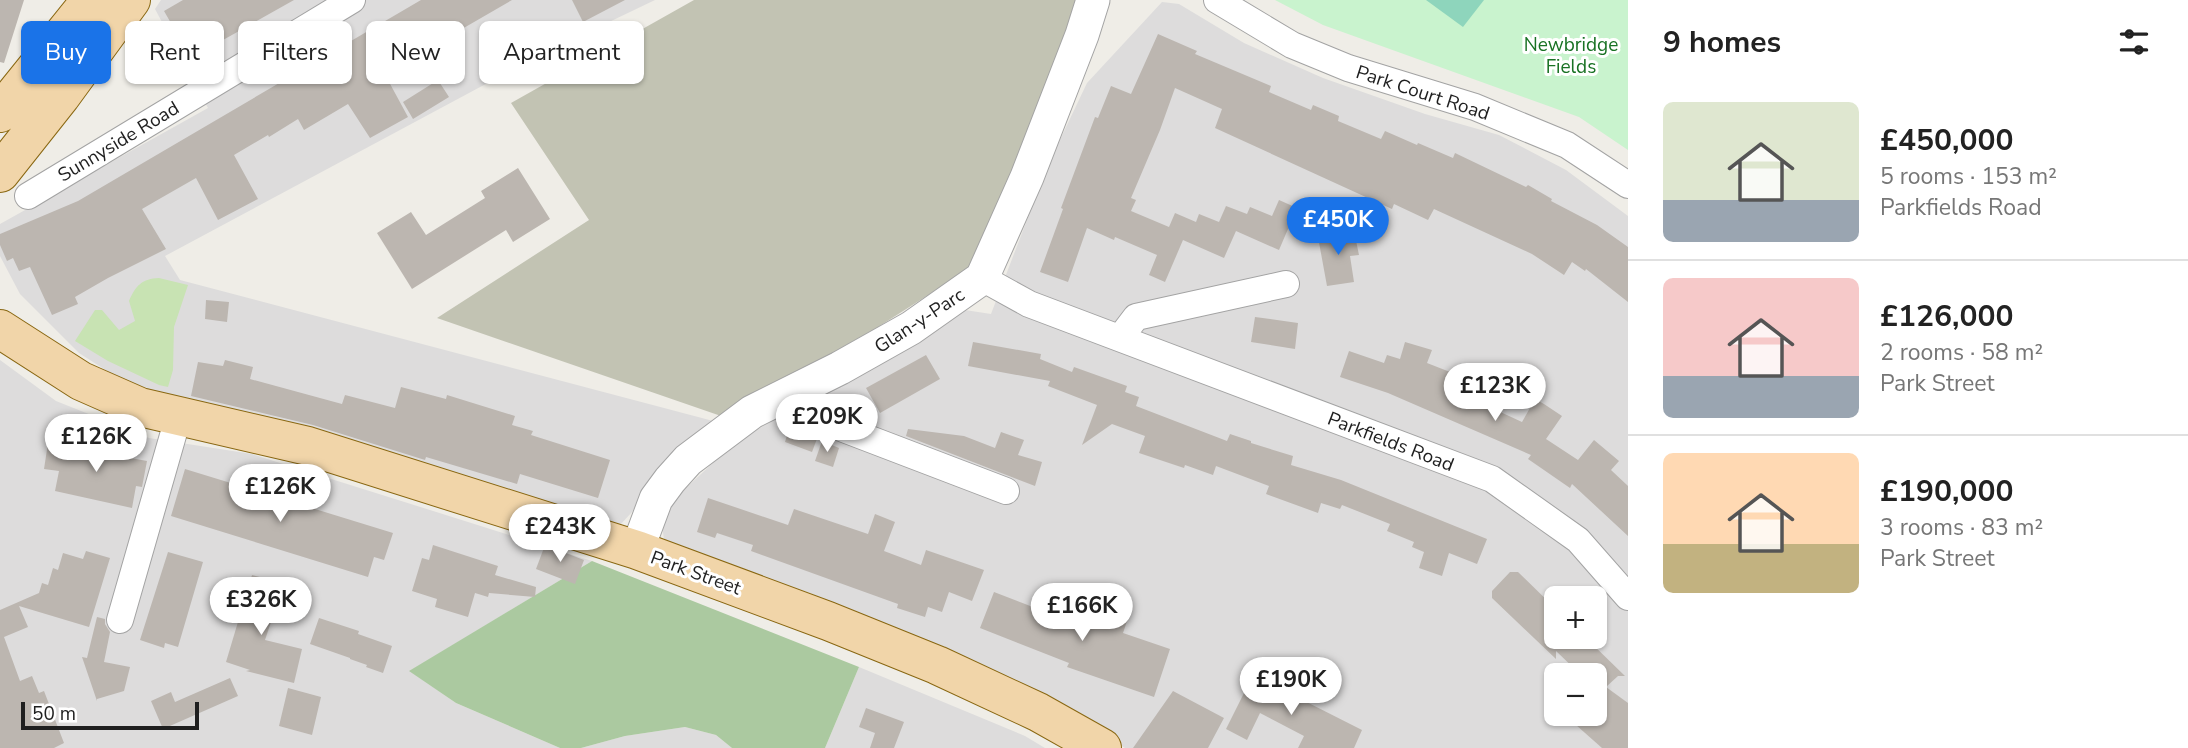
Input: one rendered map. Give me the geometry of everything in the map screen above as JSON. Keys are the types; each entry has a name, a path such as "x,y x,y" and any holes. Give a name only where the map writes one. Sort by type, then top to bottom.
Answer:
{"main road":[{"path":"5,103 91,0"},
{"path":"14,184 61,96 131,0"},
{"name":"Park Street","path":"2,327 81,382 140,407 178,418 308,446 637,550 937,665 1038,712 1102,748"}],"street":[{"name":"Sunnyside Road","path":"14,184 352,0"},
{"name":"Glan-y-Parc","path":"637,550 656,499 688,460 752,412 840,368 911,328 982,278 1027,177 1093,0"},
{"name":"Park Court Road","path":"1217,0 1303,50 1348,68 1475,107 1567,145 1628,185"},
{"name":"Parkfields Road","path":"982,278 1029,304 1492,480 1578,540 1628,597"},
{"path":"1120,338 1136,317 1286,284"},
{"path":"773,402 1006,491"},
{"path":"120,620 178,418"}],"shaded area":[{"path":"161,0 655,0 611,21 479,21 479,84 486,84 165,256 180,280 717,422 647,486 632,512 621,524 612,528 132,387 79,353 20,294 0,256 0,224 208,108 195,84 224,84 224,21 161,21 155,9"},
{"path":"694,0 1078,0 1068,37 972,267 878,327 721,416 437,318 589,220 511,103 545,84 644,84 644,28"},
{"path":"1162,2 1179,4 1244,43 1323,78 1425,114 1499,135 1566,170 1628,216 1628,748 1125,748 1033,690 810,593 674,548 664,539 661,520 670,503 746,436 965,310 991,314 1048,165 1087,83"},
{"path":"0,360 56,401 149,438 252,454 592,561 410,671 456,703 560,748 0,748"},
{"path":"859,667 1025,736 1045,748 825,748"},
{"path":"685,727 716,735 732,748 581,748 625,736"}],"green space":[{"name":"Newbridge Fields","path":"1275,0 1628,0 1628,150 1579,117 1323,25"},
{"path":"1426,0 1484,0 1463,27"},
{"path":"159,278 188,285 174,327 173,370 168,387 108,361 75,341 95,310 102,310 119,330 135,321 129,301 132,295 144,281"},
{"path":"592,561 859,667 825,748 732,748 716,735 685,727 625,736 581,748 560,748 456,703 409,671"}],"building":[{"path":"0,0 24,0 4,63 0,62"},
{"path":"183,0 294,0 257,21 238,21 238,32 224,39 224,21 170,21 164,11"},
{"path":"421,0 512,0 465,27 465,21 385,21"},
{"path":"572,0 625,0 585,21"},
{"path":"366,32 366,84 390,84 408,117 370,138 348,104 304,130 298,119 269,137 268,135 234,155 258,199 218,220 196,178 142,209 166,249 75,297 78,304 52,315 30,267 19,271 13,258 7,261 0,245 0,234 78,201 278,84 352,84 352,40"},
{"path":"1158,34 1197,51 1195,54 1271,86 1269,92 1311,110 1313,105 1339,116 1338,121 1381,139 1385,131 1453,158 1455,153 1526,187 1528,185 1552,199 1551,201 1597,225 1628,247 1628,302 1586,269 1585,271 1572,262 1564,275 1532,254 1434,209 1428,220 1394,204 1392,209 1215,128 1222,109 1175,88 1131,198 1136,200 1131,211 1169,227 1175,213 1196,222 1199,214 1219,222 1226,206 1247,214 1250,207 1272,216 1279,200 1297,208 1279,250 1236,231 1224,258 1183,240 1165,282 1149,275 1157,255 1087,228 1068,282 1040,272 1095,117 1098,118 1111,86 1131,94"},
{"path":"432,84 441,84 449,97 413,119 403,102"},
{"path":"518,168 550,219 513,242 506,230 412,289 377,233 411,212 426,235 485,198 481,191"},
{"path":"1354,231 1359,255 1350,256 1354,282 1327,286 1318,237"},
{"path":"206,300 229,302 227,322 205,319"},
{"path":"1255,317 1298,323 1295,349 1251,342"},
{"path":"973,342 1041,354 1040,359 1072,372 1074,367 1127,386 1125,392 1139,397 1136,406 1227,441 1230,434 1293,456 1291,465 1341,480 1487,539 1477,564 1449,553 1442,576 1419,568 1424,552 1412,547 1414,542 1387,531 1390,524 1342,505 1340,509 1321,503 1318,513 1266,494 1269,486 1216,466 1213,475 1139,453 1145,436 1112,424 1082,445 1097,405 1048,386 1050,381 968,366"},
{"path":"1405,342 1432,350 1427,363 1491,388 1483,404 1522,422 1535,399 1562,416 1546,439 1578,460 1594,440 1619,461 1611,470 1628,486 1628,536 1572,484 1570,488 1528,459 1531,455 1388,393 1340,377 1349,351 1384,363 1387,355 1400,359"},
{"path":"926,355 940,379 880,413 866,388"},
{"path":"225,360 253,367 250,379 342,404 345,395 395,408 401,387 446,399 447,395 515,416 512,425 533,431 531,435 610,460 598,498 520,474 517,484 426,457 425,460 313,425 191,396 198,362 223,366"},
{"path":"790,425 818,436 812,452 785,442"},
{"path":"908,429 964,436 995,448 1001,432 1024,440 1018,455 1042,462 1035,486 906,436"},
{"path":"822,441 839,448 833,467 815,461"},
{"path":"48,443 147,461 142,487 136,486 132,508 55,491 59,471 44,469"},
{"path":"185,469 393,533 384,560 374,557 368,577 171,516"},
{"path":"708,498 788,525 794,509 868,534 875,514 895,522 884,551 921,565 926,550 984,570 972,601 949,592 942,612 928,607 925,617 897,608 898,604 751,551 753,545 717,533 715,538 697,532"},
{"path":"433,545 498,566 495,575 536,587 535,597 489,593 488,597 475,593 468,617 435,607 437,599 412,591 422,558 429,560"},
{"path":"545,545 584,560 575,584 536,569"},
{"path":"86,551 110,558 89,627 19,606 28,627 4,637 20,681 32,676 39,693 44,691 64,743 54,748 0,748 0,610 39,593 42,583 48,585 53,568 58,570 63,553 83,559"},
{"path":"168,552 203,562 178,647 165,643 164,648 140,640"},
{"path":"1510,572 1518,572 1544,597 1544,648 1492,598 1492,591"},
{"path":"252,575 275,581 268,604 276,607 265,640 302,649 294,683 246,671 250,670 226,662"},
{"path":"994,592 1082,626 1090,604 1128,618 1123,633 1170,649 1154,697 1067,667 1069,663 980,628"},
{"path":"97,617 105,619 110,632 104,662 130,667 124,691 97,701 82,657 87,658"},
{"path":"319,618 359,631 358,634 392,646 383,673 310,644"},
{"path":"1546,649 1597,649 1625,676 1618,676 1607,686 1607,663 1568,663 1556,651 1556,659"},
{"path":"1253,675 1362,730 1354,748 1298,748 1304,736 1260,713 1247,740 1226,729"},
{"path":"230,678 238,696 163,729 151,701 171,692 175,702"},
{"path":"288,688 321,697 312,735 279,726"},
{"path":"1607,688 1628,703 1628,748 1602,748 1577,726 1607,726"},
{"path":"1173,691 1224,718 1208,748 1133,748"},
{"path":"866,708 904,722 894,748 870,748 875,733 859,727"}]}
